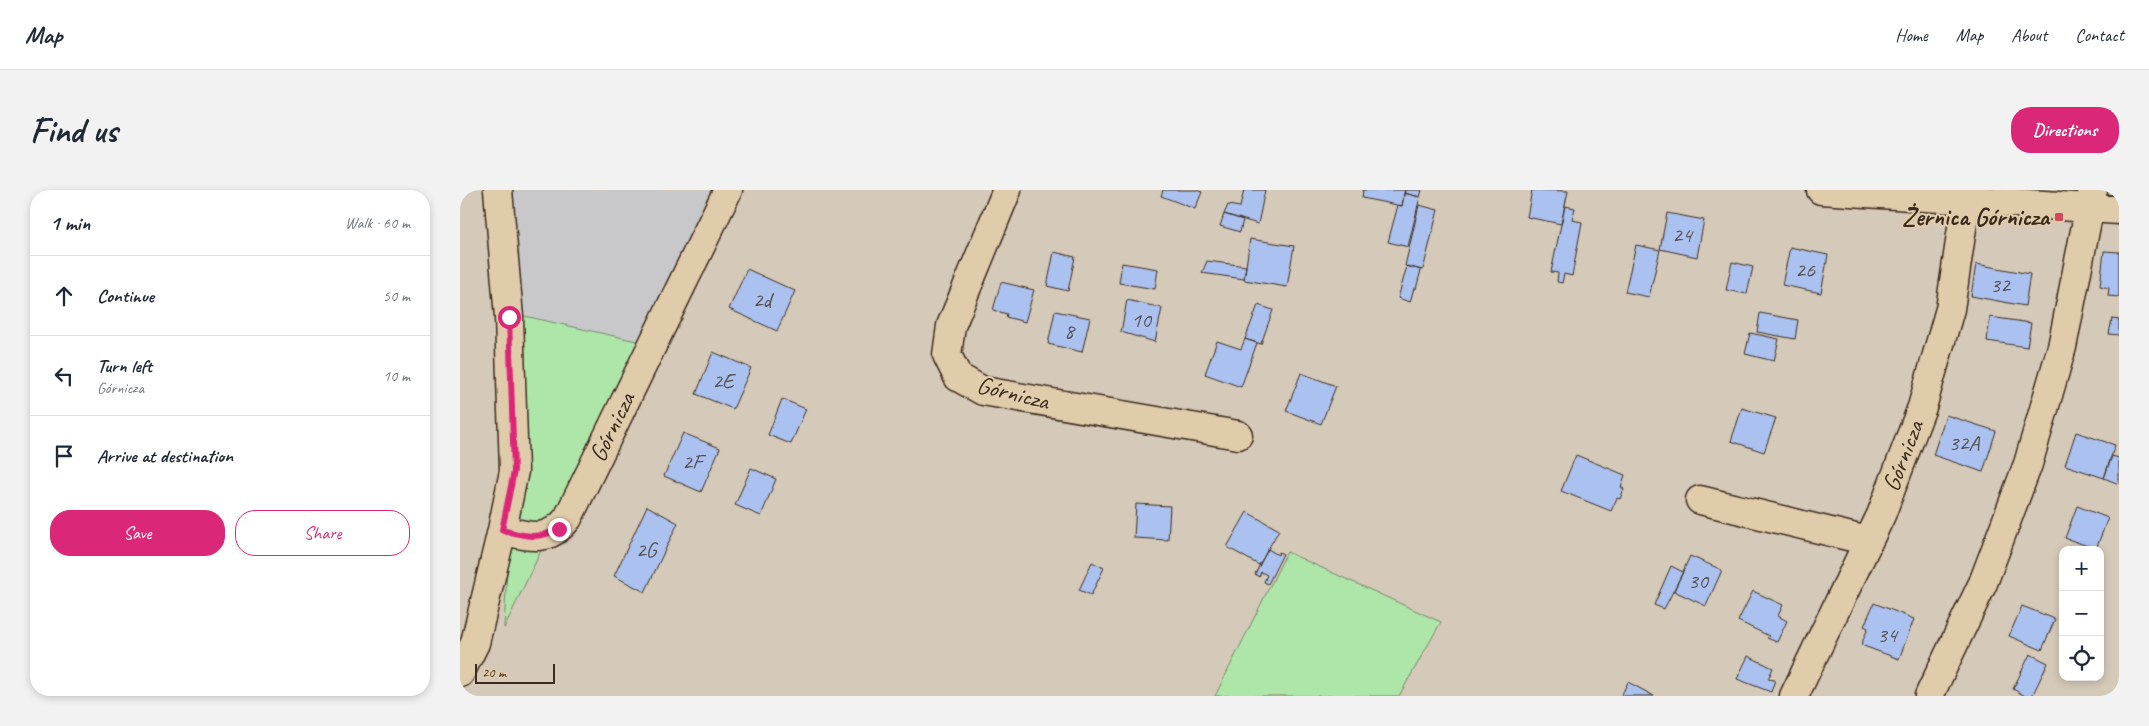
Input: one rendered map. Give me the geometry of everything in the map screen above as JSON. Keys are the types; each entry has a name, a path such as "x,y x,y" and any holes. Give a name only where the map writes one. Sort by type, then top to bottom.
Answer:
{"street":[{"path":"460,673 475,643 514,471 509,317 498,190"},
{"name":"Górnicza","path":"502,530 534,537 559,529 568,518 728,190"},
{"name":"Górnicza","path":"1007,190 952,326 948,355 958,377 983,391 1238,436"},
{"path":"1821,190 1966,201 2091,199 2119,210"},
{"path":"1929,696 1983,583 2028,464 2062,347 2091,199"},
{"name":"Górnicza","path":"1794,696 1881,516 1922,407 1950,309 1966,201"},
{"path":"1700,500 1868,541"}],"shaded area":[{"path":"509,190 714,190 641,342 520,315"}],"green space":[{"path":"520,315 641,342 504,628"},
{"path":"1287,552 1441,622 1399,696 1215,696"}],"building":[{"path":"1163,190 1196,190 1202,192 1195,209 1161,196"},
{"path":"1244,190 1265,190 1258,224 1224,214 1228,205 1240,207"},
{"path":"1363,190 1405,190 1402,206 1362,198"},
{"path":"1405,190 1422,190 1420,197 1404,193"},
{"path":"1532,190 1568,191 1561,224 1527,217"},
{"path":"1404,193 1420,197 1408,247 1388,242 1398,205 1402,206"},
{"path":"1419,205 1438,210 1423,270 1405,266"},
{"path":"1565,206 1575,208 1572,220 1582,222 1572,276 1564,274 1562,283 1557,282 1558,273 1551,272"},
{"path":"1667,213 1704,220 1697,257 1660,249"},
{"path":"1224,214 1243,220 1240,232 1220,226"},
{"path":"1250,239 1294,246 1287,287 1244,280"},
{"path":"1636,245 1660,250 1649,297 1625,292"},
{"path":"1790,247 1828,255 1821,293 1782,285"},
{"path":"2104,251 2119,252 2119,297 2108,296 2109,288 2100,286"},
{"path":"1054,252 1075,257 1068,291 1047,286"},
{"path":"1207,261 1246,266 1244,279 1202,273"},
{"path":"1732,262 1753,267 1747,294 1726,290"},
{"path":"1122,263 1158,269 1155,289 1119,283"},
{"path":"1976,264 2030,274 2025,306 1971,296"},
{"path":"1407,266 1421,270 1410,302 1398,298"},
{"path":"747,269 795,291 777,331 729,309"},
{"path":"1001,282 1034,290 1025,322 1006,317 1007,314 993,310"},
{"path":"1127,300 1162,308 1155,342 1121,332"},
{"path":"1258,305 1273,310 1261,344 1245,339"},
{"path":"1055,311 1090,318 1082,352 1048,344"},
{"path":"1760,313 1798,320 1795,339 1757,332"},
{"path":"1990,317 2031,323 2027,347 1987,341"},
{"path":"2112,319 2119,320 2119,335 2109,334"},
{"path":"1750,333 1779,339 1774,361 1745,354"},
{"path":"1245,339 1257,343 1241,387 1205,374 1217,341 1241,349"},
{"path":"713,352 751,368 733,409 696,394"},
{"path":"1301,373 1336,386 1321,424 1286,411"},
{"path":"782,399 806,409 791,444 768,435"},
{"path":"1742,408 1776,418 1764,452 1731,441"},
{"path":"1946,415 1996,431 1983,472 1933,455"},
{"path":"2076,432 2115,445 2104,478 2065,465"},
{"path":"683,433 720,448 701,492 664,476"},
{"path":"1576,455 1625,475 1621,487 1624,489 1620,499 1617,498 1611,511 1561,491"},
{"path":"2112,456 2119,458 2119,484 2104,478"},
{"path":"751,468 776,479 761,516 735,505"},
{"path":"1136,504 1170,506 1168,540 1134,538"},
{"path":"647,506 678,523 645,592 614,576"},
{"path":"2077,506 2108,518 2097,546 2088,546 2065,538"},
{"path":"1247,512 1279,530 1259,565 1227,547"},
{"path":"1268,549 1278,555 1279,552 1283,554 1268,584 1264,582 1267,575 1261,572 1259,577 1255,574"},
{"path":"1690,556 1722,570 1706,606 1674,591"},
{"path":"1092,562 1104,568 1091,595 1079,590"},
{"path":"1671,566 1683,572 1664,609 1654,605"},
{"path":"1753,591 1783,605 1778,616 1787,621 1777,642 1738,621"},
{"path":"1874,603 1914,619 1899,659 1861,645 1868,628 1864,626"},
{"path":"2022,606 2055,619 2042,650 2009,636"},
{"path":"2030,654 2048,663 2032,696 2025,696 2013,689"},
{"path":"1748,656 1773,668 1768,679 1775,680 1771,692 1737,679"},
{"path":"1628,682 1654,696 1621,696"}],"place":[{"name":"Żernica Górnicza","path":"2059,217"}],"route":[{"path":"509,317 514,471 502,530 534,537 559,529"}]}
